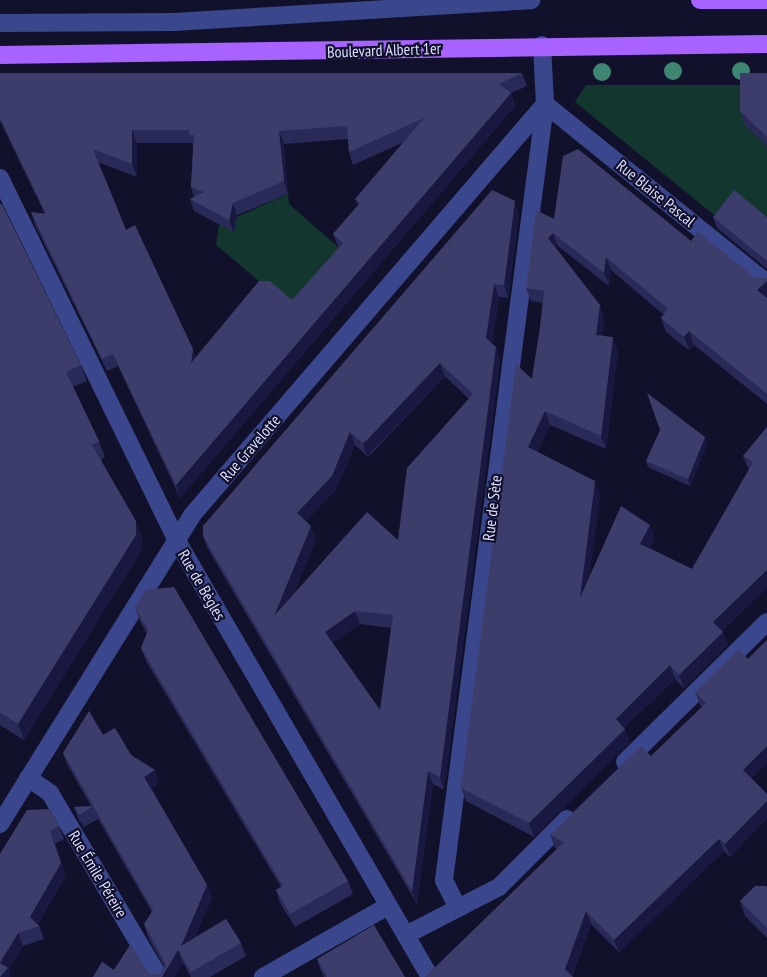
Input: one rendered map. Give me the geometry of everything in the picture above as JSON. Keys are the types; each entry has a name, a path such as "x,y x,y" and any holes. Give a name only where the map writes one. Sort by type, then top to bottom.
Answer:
{"main road":[{"path":"700,0 767,0"},
{"name":"Boulevard Albert 1er","path":"0,54 334,52 542,45 767,44"}],"street":[{"path":"0,23 174,22 531,0"},
{"name":"Rue de Sète","path":"458,908 444,880 544,104 542,45"},
{"name":"Rue Blaise Pascal","path":"544,104 767,283"},
{"name":"Rue Gravelotte","path":"0,824 193,514 544,104"},
{"name":"Rue de Bègles","path":"0,178 177,541 430,977"},
{"path":"608,779 767,622"},
{"name":"Rue Émile Péreire","path":"28,778 50,793 159,977"},
{"path":"406,935 499,887 583,804"},
{"path":"262,977 388,906"}],"green space":[{"path":"586,85 767,85 767,215 746,241 575,102"},
{"path":"288,194 289,204 370,275 320,332 216,245 219,225"}],"building":[{"path":"0,73 522,73 499,84 511,93 176,485 113,354 102,359 31,212 46,214 0,118","holes":["424,118 355,199 360,203 333,234 343,243 292,300 270,281 259,281 191,363 193,349 135,225 126,230 93,149 132,164 132,130 189,130 189,135 194,135 191,187 204,192 190,199 229,220 233,203 284,181 279,131 347,126 349,152"]},
{"path":"740,73 767,73 767,137 740,111"},
{"path":"578,149 691,241 698,232 755,278 767,278 767,281 757,290 767,298 767,394 689,331 684,337 661,318 668,309 606,257 604,273 553,233 548,238 600,305 596,335 613,337 601,436 545,411 528,447 595,481 580,598 621,506 650,525 640,544 692,569 753,462 743,456 767,427 767,570 713,622 723,632 679,675 670,665 616,719 625,729 529,823 461,788 516,364 532,379 540,327 544,291 526,288 536,210 554,219 563,156"},
{"path":"492,190 515,201 504,285 494,284 486,338 496,347 440,777 428,771 412,891 203,536 203,526","holes":["440,363 473,394 407,468 398,540 367,512 274,616 311,526 297,513 332,476 350,432 363,443 366,441","355,611 393,615 380,710 325,632"]},
{"path":"734,190 767,217 767,261 713,217"},
{"path":"0,204 81,365 66,372 99,441 92,445 136,521 136,535 18,724 0,713"},
{"path":"647,393 705,437 688,479 646,461 660,430"},
{"path":"174,587 348,881 290,914 276,890 283,886 141,648 148,630 135,608 146,590"},
{"path":"767,640 767,746 743,770 767,794 767,801 725,844 719,839 614,940 586,911 565,969 573,977 425,977 564,842 550,835 641,746 651,756 706,703 695,692 739,649 748,659"},
{"path":"89,711 103,735 115,728 131,755 155,770 144,777 207,885 181,946 226,919 241,943 191,972 178,950 162,977 93,977 102,962 114,970 130,945 149,974 160,974 166,965 144,924 153,910 63,753"},
{"path":"93,806 79,815 74,807"},
{"path":"49,809 59,826 50,831 61,863 30,917 39,926 18,933 0,963 0,854 27,810"},
{"path":"755,886 767,887 767,928 740,901"},
{"path":"374,925 405,977 327,977 317,959"},
{"path":"0,963 8,968 0,977"}]}
